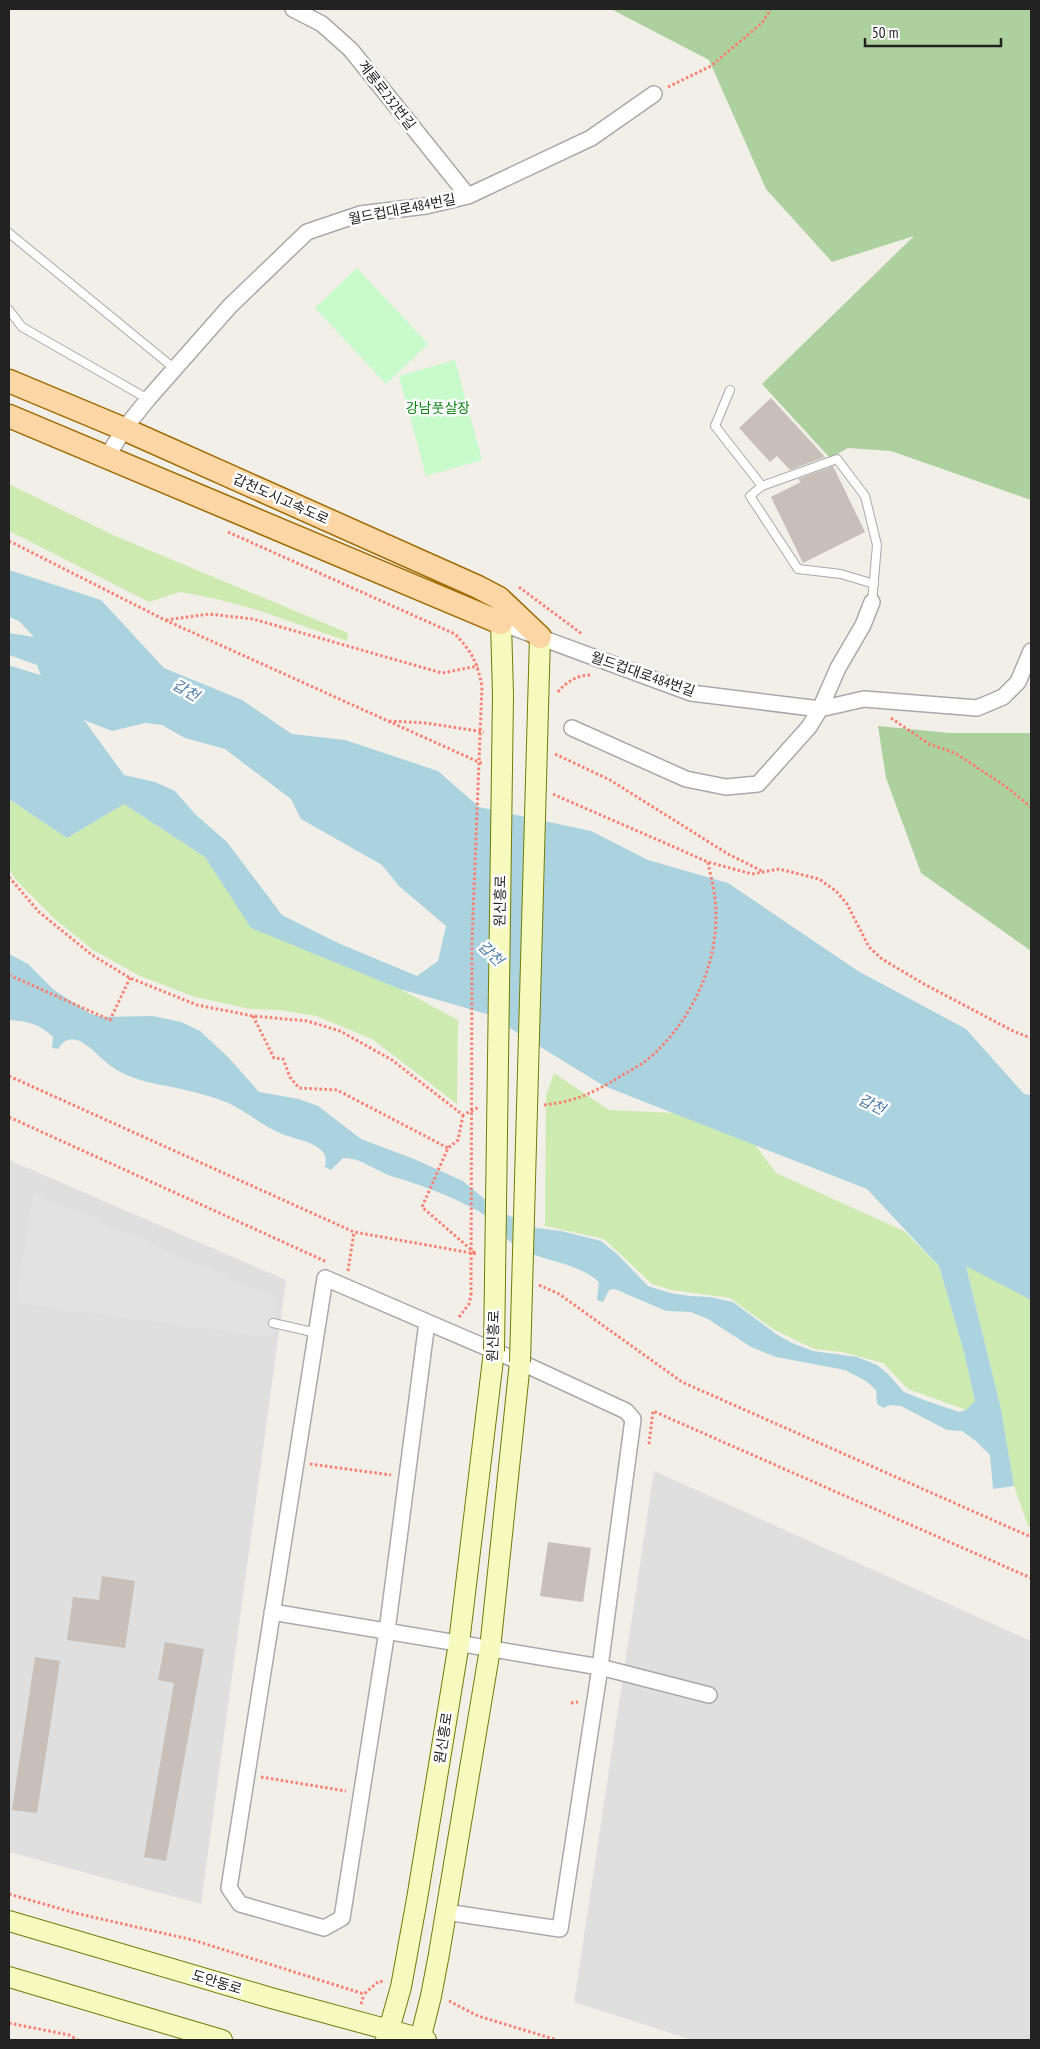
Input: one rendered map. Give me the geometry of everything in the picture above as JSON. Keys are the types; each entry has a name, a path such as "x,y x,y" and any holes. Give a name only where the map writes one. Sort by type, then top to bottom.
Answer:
{"main road":[{"name":"갑천도시고속도로","path":"9,382 124,429 478,587 499,598 540,638"},
{"name":"갑천도시고속도로","path":"9,416 501,623"}],"street":[{"name":"계룡로232번길","path":"293,9 314,12 322,24 351,50 468,196"},
{"name":"월드컵대로484번길","path":"107,457 124,429 148,398 230,306 307,232 360,214 426,206 468,196 591,138 654,94"},
{"path":"572,728 686,779 726,787 758,784 809,727 820,710 838,668 863,625 872,602"},
{"name":"월드컵대로484번길","path":"501,623 691,693 820,710 864,699 977,708 1003,697 1018,682 1031,651"},
{"name":"원신흥로","path":"388,2035 401,1987 459,1643 494,1351 503,695 501,623"},
{"name":"원신흥로","path":"422,2040 446,1912 490,1648 520,1362 540,638"},
{"path":"426,1322 387,1631 342,1918 324,1928 240,1904 229,1888 325,1278 520,1362 626,1411 632,1419 600,1667 560,1929 446,1912"},
{"path":"272,1612 600,1667 710,1695"},
{"name":"도안동로","path":"9,1921 388,2035 422,2040"},
{"path":"9,1977 222,2040"}],"lane":[{"path":"9,233 174,369"},
{"path":"9,240 26,248"},
{"path":"9,310 22,327 148,398"},
{"path":"730,390 715,426 762,486"},
{"path":"872,602 874,584 877,545 865,496 837,459 762,486 750,496 798,569 841,574 874,584"},
{"path":"273,1323 317,1333"}],"path":[{"path":"654,94 711,66 762,23 771,9"},
{"path":"219,528 455,634 470,650 478,666 482,686 472,940 471,1295 470,1304 459,1317"},
{"path":"9,541 165,620 485,764"},
{"path":"165,620 209,614 254,619 442,673 478,666"},
{"path":"554,696 563,686 575,678 595,675"},
{"path":"864,699 929,744 954,753 1005,786 1031,807"},
{"path":"386,720 426,723 488,732"},
{"path":"550,751 610,780 728,854 762,871"},
{"path":"548,792 708,862 752,874 779,869 819,879 836,891 847,904 869,947 882,958 924,984 1014,1032 1031,1038"},
{"path":"538,1105 568,1102 595,1091 629,1071 657,1052 686,1015 705,981 715,928 716,900 708,862"},
{"path":"9,877 39,912 92,955 130,978 196,1005 253,1016 307,1021 340,1031 392,1060 463,1115"},
{"path":"9,975 110,1020 130,978"},
{"path":"253,1016 274,1058 283,1059 290,1077 299,1088 337,1090 448,1148"},
{"path":"463,1115 486,1103"},
{"path":"463,1115 458,1140 448,1148 422,1207 475,1253"},
{"path":"9,1118 330,1263"},
{"path":"344,1286 354,1232"},
{"path":"339,1267 348,1271"},
{"path":"649,1444 653,1411 1031,1578"},
{"path":"307,1464 395,1476"},
{"path":"571,1703 581,1701"},
{"path":"258,1776 348,1791"},
{"path":"9,1894 75,1913 193,1940 364,1994"},
{"path":"360,2004 364,1994 379,1981"},
{"path":"449,2002 478,2016 557,2040"},
{"path":"9,2023 69,2035 78,2040"}],"shaded area":[{"path":"9,1160 286,1280 201,1904 9,1852"},
{"path":"34,1193 277,1299 271,1337 16,1303"},
{"path":"654,1471 1031,1641 1031,2040 692,2040 574,2002"}],"green space":[{"path":"611,9 1031,9 1031,500 891,451 848,448 830,458 762,384 914,236 832,262 766,189 709,60"},
{"name":"강남풋살장","path":"357,268 428,344 386,384 315,308"},
{"name":"강남풋살장","path":"455,360 482,460 426,476 399,376"},
{"path":"9,484 113,535 348,633 347,641 257,610 217,599 180,592 149,602 9,531"},
{"path":"878,726 950,733 1031,733 1031,951 921,873 886,778"},
{"path":"9,799 67,838 124,804 205,857 252,928 400,989 458,1020 457,1104 372,1039 316,1016 279,1010 250,1009 195,997 140,976 93,950 56,920 17,881 9,869"},
{"path":"554,1073 609,1110 674,1113 755,1145 776,1173 904,1231 939,1266 964,1352 975,1401 966,1410 908,1389 883,1363 842,1352 814,1349 773,1329 730,1298 671,1290 652,1284 604,1239 545,1226 546,1096"},
{"path":"966,1265 1031,1300 1031,1528 1028,1526 1014,1486 1001,1409"}],"water":[{"path":"9,570 101,600 164,668 242,700 292,734 345,740 438,771 479,807 591,831 648,860 728,883 858,971 966,1029 1024,1094 1031,1095 1031,1300 966,1266 1001,1409 1014,1486 993,1489 990,1455 976,1441 962,1431 947,1430 901,1406 890,1405 883,1408 877,1404 876,1390 866,1381 845,1370 776,1357 751,1347 708,1319 691,1312 666,1311 615,1289 609,1290 603,1302 597,1300 599,1282 590,1275 571,1266 519,1248 490,1220 464,1203 428,1188 388,1175 354,1159 343,1158 331,1170 325,1167 325,1156 317,1147 275,1131 226,1102 199,1093 146,1082 128,1076 112,1067 89,1047 76,1040 64,1042 58,1049 52,1048 53,1037 43,1029 27,1022 9,1020 9,954 28,964 54,990 91,1014 103,1017 153,1016 181,1022 200,1031 229,1058 259,1092 299,1099 318,1106 361,1139 414,1159 463,1181 494,1207 520,1222 537,1228 561,1231 601,1241 617,1254 648,1286 670,1293 710,1297 733,1302 776,1334 792,1343 813,1351 857,1357 877,1365 904,1392 924,1400 959,1412 966,1410 975,1401 964,1352 939,1266 867,1189 604,1086 487,1014 400,989 251,928 205,857 124,804 67,838 9,799 9,696 16,700 45,687 37,665 9,655 9,633 34,637 19,621 9,617","holes":["84,720 112,731 145,723 162,725 185,738 225,749 291,799 301,819 382,865 399,886 446,926 438,961 417,976 338,943 282,915 227,842 196,815 175,791 155,782 124,775"]}],"building":[{"path":"771,398 825,457 790,470 777,456 770,462 739,428"},
{"path":"833,466 865,532 803,563 771,497 801,482 798,479"},
{"path":"548,1542 591,1548 583,1602 540,1596"},
{"path":"102,1576 135,1581 125,1648 67,1640 73,1597 99,1600"},
{"path":"165,1642 204,1649 166,1861 144,1857 174,1683 158,1680"},
{"path":"35,1657 60,1661 37,1813 12,1810"}],"waterway":[{"name":"갑천","path":"9,682 80,701"}]}
